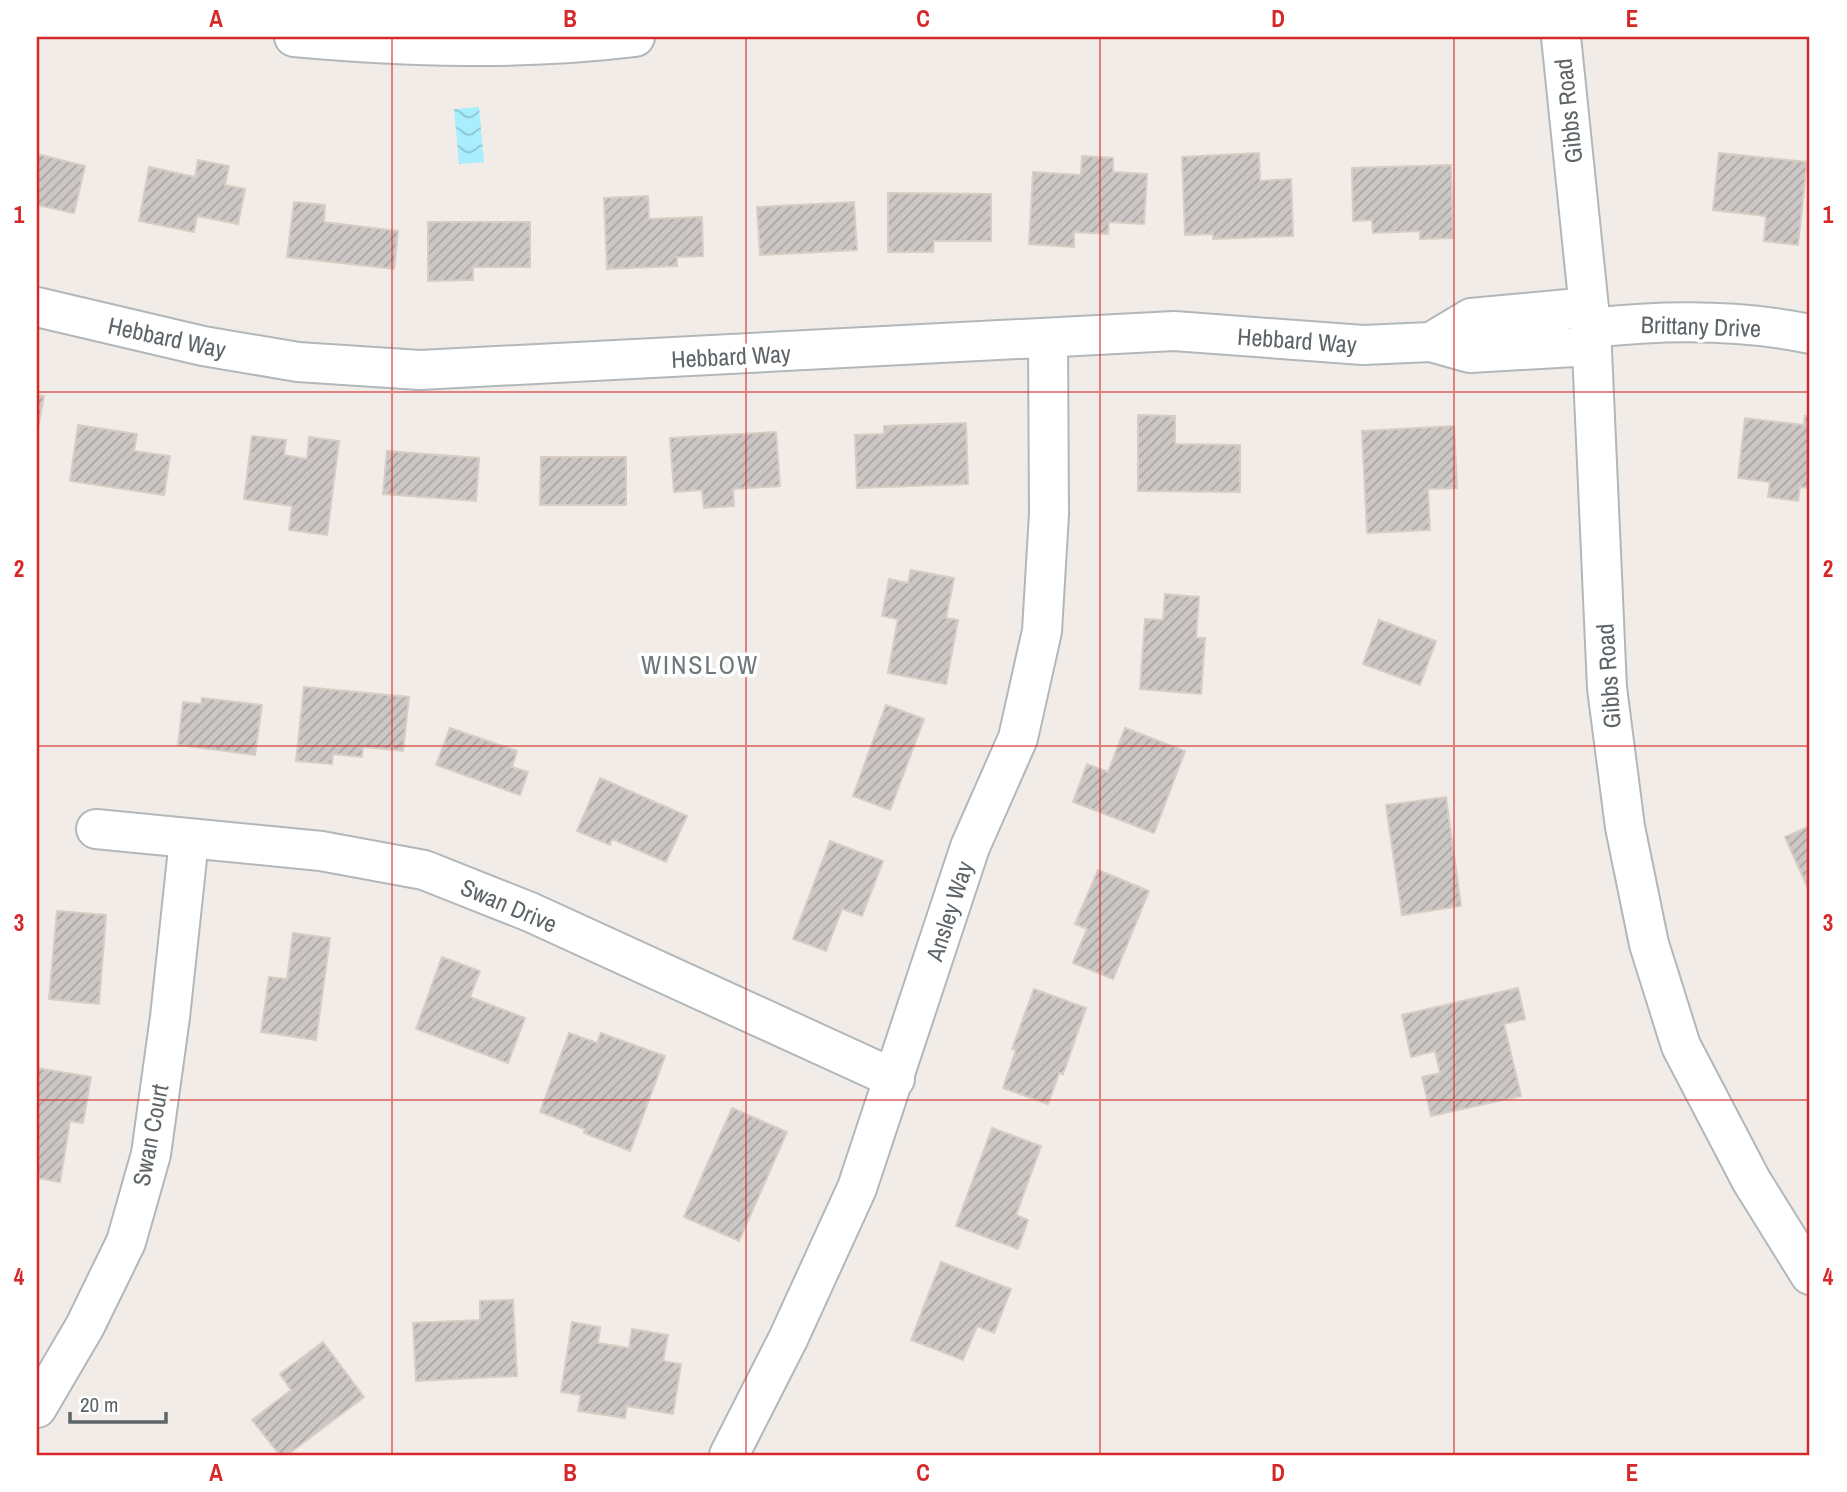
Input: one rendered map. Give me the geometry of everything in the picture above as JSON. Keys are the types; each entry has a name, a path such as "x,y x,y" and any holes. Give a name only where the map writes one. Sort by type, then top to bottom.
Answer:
{"street":[{"path":"294,37 478,47 597,42 635,37"},
{"name":"Gibbs Road","path":"1561,37 1590,327 1607,688 1625,827 1649,944 1681,1046 1751,1181 1810,1275"},
{"name":"Hebbard Way","path":"37,306 202,346 298,362 420,370 1174,331 1363,345 1431,342 1471,318 1590,327"},
{"name":"Brittany Drive","path":"1590,327 1690,322 1786,329 1810,334"},
{"name":"Ansley Way","path":"729,1455 788,1339 857,1188 970,847 1018,738 1042,631 1049,514 1048,339"},
{"name":"Swan Drive","path":"96,829 321,851 424,870 530,912 895,1079"},
{"name":"Swan Court","path":"37,1408 85,1326 127,1242 151,1154 170,1017 189,840"}],"water":[{"path":"479,107 484,162 459,164 454,109"}],"building":[{"path":"1259,153 1260,181 1291,179 1293,236 1213,239 1213,234 1185,235 1182,157"},
{"path":"1719,153 1807,162 1798,245 1764,241 1766,216 1713,210"},
{"path":"37,154 85,166 74,213 37,205"},
{"path":"1082,156 1113,158 1113,172 1147,174 1144,224 1109,222 1108,234 1074,232 1074,247 1029,244 1033,172 1081,175"},
{"path":"198,160 229,166 225,185 245,189 238,224 197,216 194,232 139,221 149,167 195,177"},
{"path":"1451,165 1453,238 1420,239 1420,231 1373,233 1372,220 1353,221 1352,168"},
{"path":"888,193 991,194 991,241 934,241 933,252 888,252"},
{"path":"648,196 649,219 702,217 703,256 677,257 677,266 607,269 604,198"},
{"path":"294,202 325,205 324,222 398,231 394,269 287,257"},
{"path":"854,202 857,250 760,255 757,207"},
{"path":"428,222 530,222 530,267 473,267 473,280 428,281"},
{"path":"37,395 44,396 37,433"},
{"path":"1138,415 1175,416 1175,444 1240,445 1240,492 1138,491"},
{"path":"1805,416 1810,417 1810,488 1800,487 1798,501 1768,497 1770,482 1738,478 1745,418 1804,425"},
{"path":"966,423 968,484 857,488 855,435 884,434 884,426"},
{"path":"78,425 137,434 134,451 170,456 164,495 70,481"},
{"path":"1454,426 1457,488 1428,489 1430,530 1367,533 1362,431"},
{"path":"776,432 780,486 733,489 734,506 704,508 702,490 674,492 670,438"},
{"path":"252,436 286,440 284,455 307,459 309,437 339,441 327,535 289,530 292,506 244,499"},
{"path":"387,451 479,458 476,501 383,494"},
{"path":"541,457 626,457 626,505 540,505"},
{"path":"911,570 954,578 946,618 958,620 946,684 888,673 898,619 882,616 889,579 908,583"},
{"path":"1165,594 1199,597 1196,638 1205,638 1201,694 1140,689 1145,619 1163,620"},
{"path":"1379,620 1436,641 1420,685 1363,664"},
{"path":"304,687 409,697 403,751 363,747 362,757 333,754 332,764 296,761"},
{"path":"202,698 262,705 255,755 178,745 183,702 201,704"},
{"path":"886,705 924,719 890,810 853,796"},
{"path":"450,728 517,751 512,767 528,772 520,795 436,765"},
{"path":"1125,728 1185,751 1154,833 1073,802 1087,764 1108,772"},
{"path":"600,778 687,816 666,862 612,839 610,845 577,831"},
{"path":"1446,797 1461,906 1402,915 1386,805"},
{"path":"1810,826 1810,893 1785,837"},
{"path":"830,841 883,861 862,916 842,909 826,951 793,939"},
{"path":"1098,870 1149,891 1113,979 1073,963 1087,929 1075,924"},
{"path":"57,911 106,915 99,1004 49,999"},
{"path":"293,933 330,938 316,1040 261,1032 269,977 287,979"},
{"path":"442,957 480,971 470,997 525,1018 508,1063 416,1029"},
{"path":"1518,988 1525,1019 1504,1024 1521,1096 1431,1116 1422,1077 1440,1073 1435,1051 1411,1057 1402,1015"},
{"path":"1034,989 1086,1008 1063,1074 1059,1073 1048,1104 1003,1088 1016,1050 1012,1049"},
{"path":"569,1033 597,1043 601,1033 665,1056 630,1151 584,1133 585,1129 540,1112"},
{"path":"37,1068 91,1077 83,1123 70,1121 60,1182 37,1178"},
{"path":"732,1108 787,1132 739,1241 684,1217"},
{"path":"992,1128 1041,1146 1016,1215 1028,1220 1018,1249 956,1226"},
{"path":"941,1262 1011,1289 994,1333 977,1326 963,1360 911,1340"},
{"path":"513,1300 517,1376 416,1381 413,1323 480,1320 480,1301"},
{"path":"572,1322 600,1327 598,1343 629,1348 632,1329 668,1335 663,1361 681,1364 673,1414 627,1406 625,1418 578,1411 581,1395 561,1392"},
{"path":"323,1342 364,1397 287,1455 280,1455 252,1420 291,1390 280,1374"}],"district":[{"name":"WINSLOW","path":"700,664"}]}
